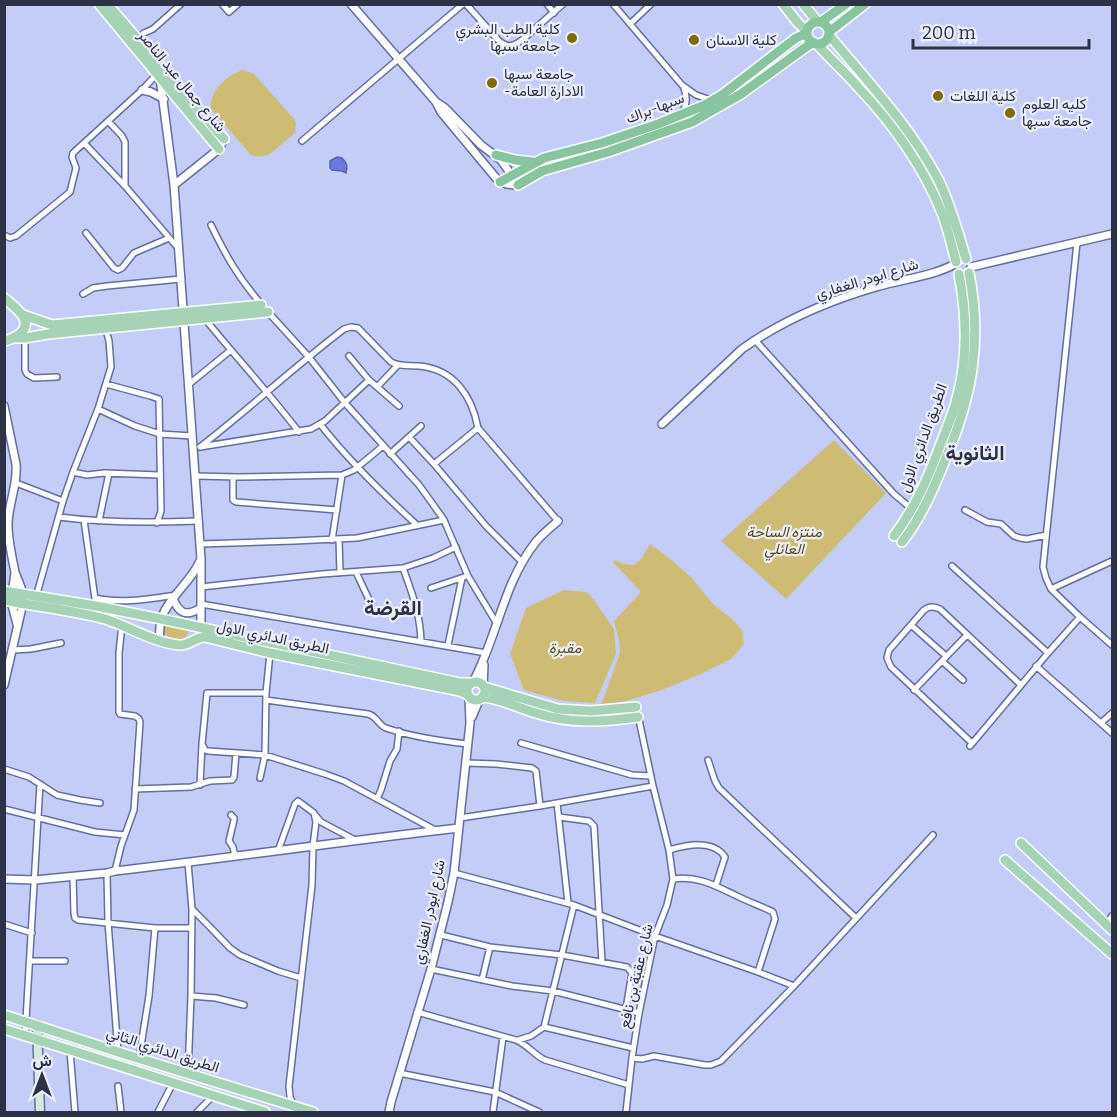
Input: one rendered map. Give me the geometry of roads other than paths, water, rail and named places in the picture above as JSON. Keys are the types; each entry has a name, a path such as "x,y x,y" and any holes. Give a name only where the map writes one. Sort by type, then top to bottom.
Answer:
{"highway":[{"path":"846,4 820,22 812,23 807,32 808,38 815,43 826,40 829,34 865,4"},
{"path":"820,22 826,25 829,34"},
{"name":"سبها-براك","path":"514,182 536,162 602,143 705,105 807,32"},
{"name":"سبها-براك","path":"500,182 514,182 692,122 741,94 815,43"},
{"path":"496,155 536,162"}],"main road":[{"name":"شارع جمال عبد الناصر","path":"99,4 161,74 219,149"},
{"path":"783,4 807,32"},
{"path":"803,4 820,22"},
{"name":"شارع جمال عبد الناصر","path":"112,6 136,44"},
{"name":"الطريق الدائري الاول","path":"829,34 897,118 929,164 948,203 962,267 964,345 962,375 956,402 916,512 898,539"},
{"name":"الطريق الدائري الاول","path":"815,43 859,88 907,147 942,213 962,267"},
{"name":"شارع جمال عبد الناصر","path":"161,74 224,139"},
{"path":"4,298 19,312 25,322 20,335 9,339"},
{"path":"4,309 19,312 52,325 104,324 265,309"},
{"path":"184,317 206,319 265,309"},
{"path":"9,339 104,324"},
{"name":"الطريق الدائري الاول","path":"8,596 122,625 159,642 186,645 201,633 460,683 472,683"},
{"name":"الطريق الدائري الاول","path":"24,599 36,597 95,602 161,619 270,653 460,691 469,696"},
{"path":"479,682 484,687 558,709 637,712 608,721 573,721 537,714 493,699 476,699 469,696 467,690 472,683 479,682"},
{"path":"481,698 484,694 484,687"},
{"path":"1021,843 1110,924"},
{"path":"1005,860 1113,954"},
{"name":"الطريق الدائري الثاني","path":"4,1015 314,1113"},
{"path":"37,1025 40,1113"},
{"name":"الطريق الدائري الثاني","path":"4,1029 265,1113"}],"street":[{"path":"136,44 150,34 181,4"},
{"path":"222,4 229,12 238,4"},
{"path":"351,4 436,102 445,108 473,138 496,155 505,165 514,182"},
{"path":"302,141 464,4 503,45 510,47 516,45 563,4"},
{"path":"547,4 554,13"},
{"path":"613,4 682,85 696,95 713,100"},
{"path":"630,24 651,4"},
{"path":"4,235 10,238 16,236 70,192 76,168 72,154 161,74"},
{"path":"161,74 174,184 192,436 196,448 195,476 201,559 201,633"},
{"path":"682,85 687,99 682,114"},
{"path":"142,90 164,99"},
{"path":"436,102 441,112 500,182"},
{"path":"108,121 125,142 125,186"},
{"path":"174,184 219,149 224,139"},
{"path":"84,142 178,248"},
{"path":"211,225 243,283 308,356 382,446 419,485 444,520 465,577 497,624"},
{"path":"86,233 118,270 134,253 170,238"},
{"name":"شارع ابودر الغفاري","path":"662,424 742,349 794,318 846,296 879,286 1113,234"},
{"path":"1077,243 1043,567 1051,589 1113,645"},
{"path":"83,294 93,288 181,279"},
{"path":"206,319 299,432"},
{"path":"36,597 63,501 98,410 111,367 109,341 104,324"},
{"path":"196,448 268,392 344,328 358,328 397,366 432,368 456,382 471,402 478,428 558,521 536,541 522,562 472,683"},
{"path":"25,338 27,374 34,378 57,377"},
{"path":"755,340 894,494 916,512"},
{"path":"188,385 231,350"},
{"path":"349,356 369,380 399,406"},
{"path":"377,387 397,366"},
{"path":"196,448 311,429 320,424 369,380"},
{"path":"106,384 159,399 160,511 157,523"},
{"path":"4,406 16,464 16,483 8,524 15,572 24,599 4,685"},
{"path":"98,410 160,434 192,436"},
{"path":"320,424 357,467 417,525"},
{"path":"390,453 421,426"},
{"path":"434,464 478,428"},
{"path":"409,437 486,526 522,562"},
{"path":"195,476 342,475 349,473 382,446"},
{"path":"73,472 87,475 160,475"},
{"path":"99,521 109,474"},
{"path":"340,573 335,540 342,475"},
{"path":"233,477 232,497 236,502 337,510"},
{"path":"16,483 63,501"},
{"path":"4,495 13,494"},
{"path":"965,510 987,522 1001,524 1011,534 1020,538 1046,535"},
{"path":"59,517 157,523 198,521"},
{"path":"84,520 95,602 175,597"},
{"path":"200,544 357,538 444,520"},
{"path":"201,587 403,567 456,548"},
{"path":"159,642 161,619 165,610 195,572 201,559"},
{"path":"1051,589 1113,561"},
{"path":"952,566 1048,653"},
{"path":"403,567 419,617 420,641"},
{"path":"15,572 8,596 18,626"},
{"path":"356,572 371,604"},
{"path":"431,588 465,577"},
{"path":"448,645 465,577"},
{"path":"175,597 178,609 183,613 190,614 201,606 448,645 485,655"},
{"path":"1021,685 936,607 924,610 889,650 887,658 891,666 914,690 971,744 1080,617"},
{"path":"115,871 133,814 140,722 135,716 119,712 119,653 122,625"},
{"path":"911,625 963,680"},
{"path":"914,690 967,635"},
{"path":"10,653 62,643"},
{"path":"261,778 265,755 266,696 270,653"},
{"path":"484,687 485,655"},
{"path":"1036,666 1113,733"},
{"path":"200,785 207,693 266,696 368,714 372,715 383,727 436,741 468,744"},
{"name":"شارع ابودر الغفاري","path":"390,1112 399,1073 441,935 454,873 470,723 469,696"},
{"name":"شارع ابودر الغفاري","path":"470,723 481,698"},
{"name":"شارع عقبة بن نافع","path":"626,1113 639,1012 655,936 667,905 673,879 669,850 637,712"},
{"path":"1101,723 1113,713"},
{"path":"377,799 390,761 398,749 399,731"},
{"path":"521,742 632,775 651,776"},
{"path":"202,744 208,751 265,755 344,781 435,830"},
{"path":"135,789 200,785 210,781 232,780 236,753"},
{"path":"708,760 719,788 856,918"},
{"path":"466,763 532,768 536,771 540,806"},
{"path":"4,769 29,777 57,795 100,803"},
{"path":"26,1036 40,784"},
{"path":"460,818 653,786"},
{"path":"278,851 298,801 328,826 355,840"},
{"path":"516,1040 531,1036 544,1027 562,956 571,904 557,803"},
{"path":"4,809 125,836"},
{"path":"231,815 234,820 229,841 235,856"},
{"path":"294,1106 289,1086 312,885 316,816"},
{"path":"559,818 589,821 594,826 602,962"},
{"path":"4,879 34,880 107,873 459,828"},
{"path":"632,1058 642,1059 654,1056 705,1065 721,1061 794,986 933,835"},
{"path":"669,850 694,844 716,849 723,854 716,885"},
{"path":"188,863 192,909 188,1074"},
{"path":"107,873 108,922 118,1052"},
{"path":"454,873 571,904 794,986"},
{"path":"73,876 75,918 82,921 155,928 192,928"},
{"path":"673,879 694,878 716,885 771,910 775,919 758,972"},
{"path":"192,909 230,948 240,955 301,978"},
{"path":"4,924 32,933"},
{"path":"139,1058 149,996 155,928"},
{"path":"441,935 490,947 627,967 631,971 626,1009"},
{"path":"482,980 490,947"},
{"path":"30,961 65,962"},
{"path":"431,969 512,986 553,991 639,1012"},
{"path":"191,996 216,998 244,1005"},
{"path":"417,1012 516,1040 527,1045 537,1056 545,1060 629,1085"},
{"path":"544,1027 633,1048"},
{"path":"493,1113 503,1037"},
{"path":"70,1051 75,1113"},
{"path":"399,1073 495,1092 539,1113"},
{"path":"158,1113 172,1083"},
{"path":"118,1086 121,1113"},
{"path":"278,1102 289,1086"},
{"path":"197,1113 213,1096"}],"water":[{"path":"337,157 342,158 346,163 346,173 330,168 330,161"}],"place":[{"name":"كلية الطب البشري جامعة سبها","path":"572,38"},
{"name":"كلية الاسنان","path":"694,40"},
{"name":"جامعة سبها -الادارة العامة","path":"492,83"},
{"name":"كلية اللغات","path":"938,96"},
{"name":"كليه العلوم جامعة سبها","path":"1010,113"}],"district":[{"name":"الثانوية","path":"975,453"},
{"name":"القرضة","path":"393,608"}],"park label":[{"name":"منتزه الساحة العائلي","path":"784,540"},
{"name":"مقبرة","path":"565,648"}]}
